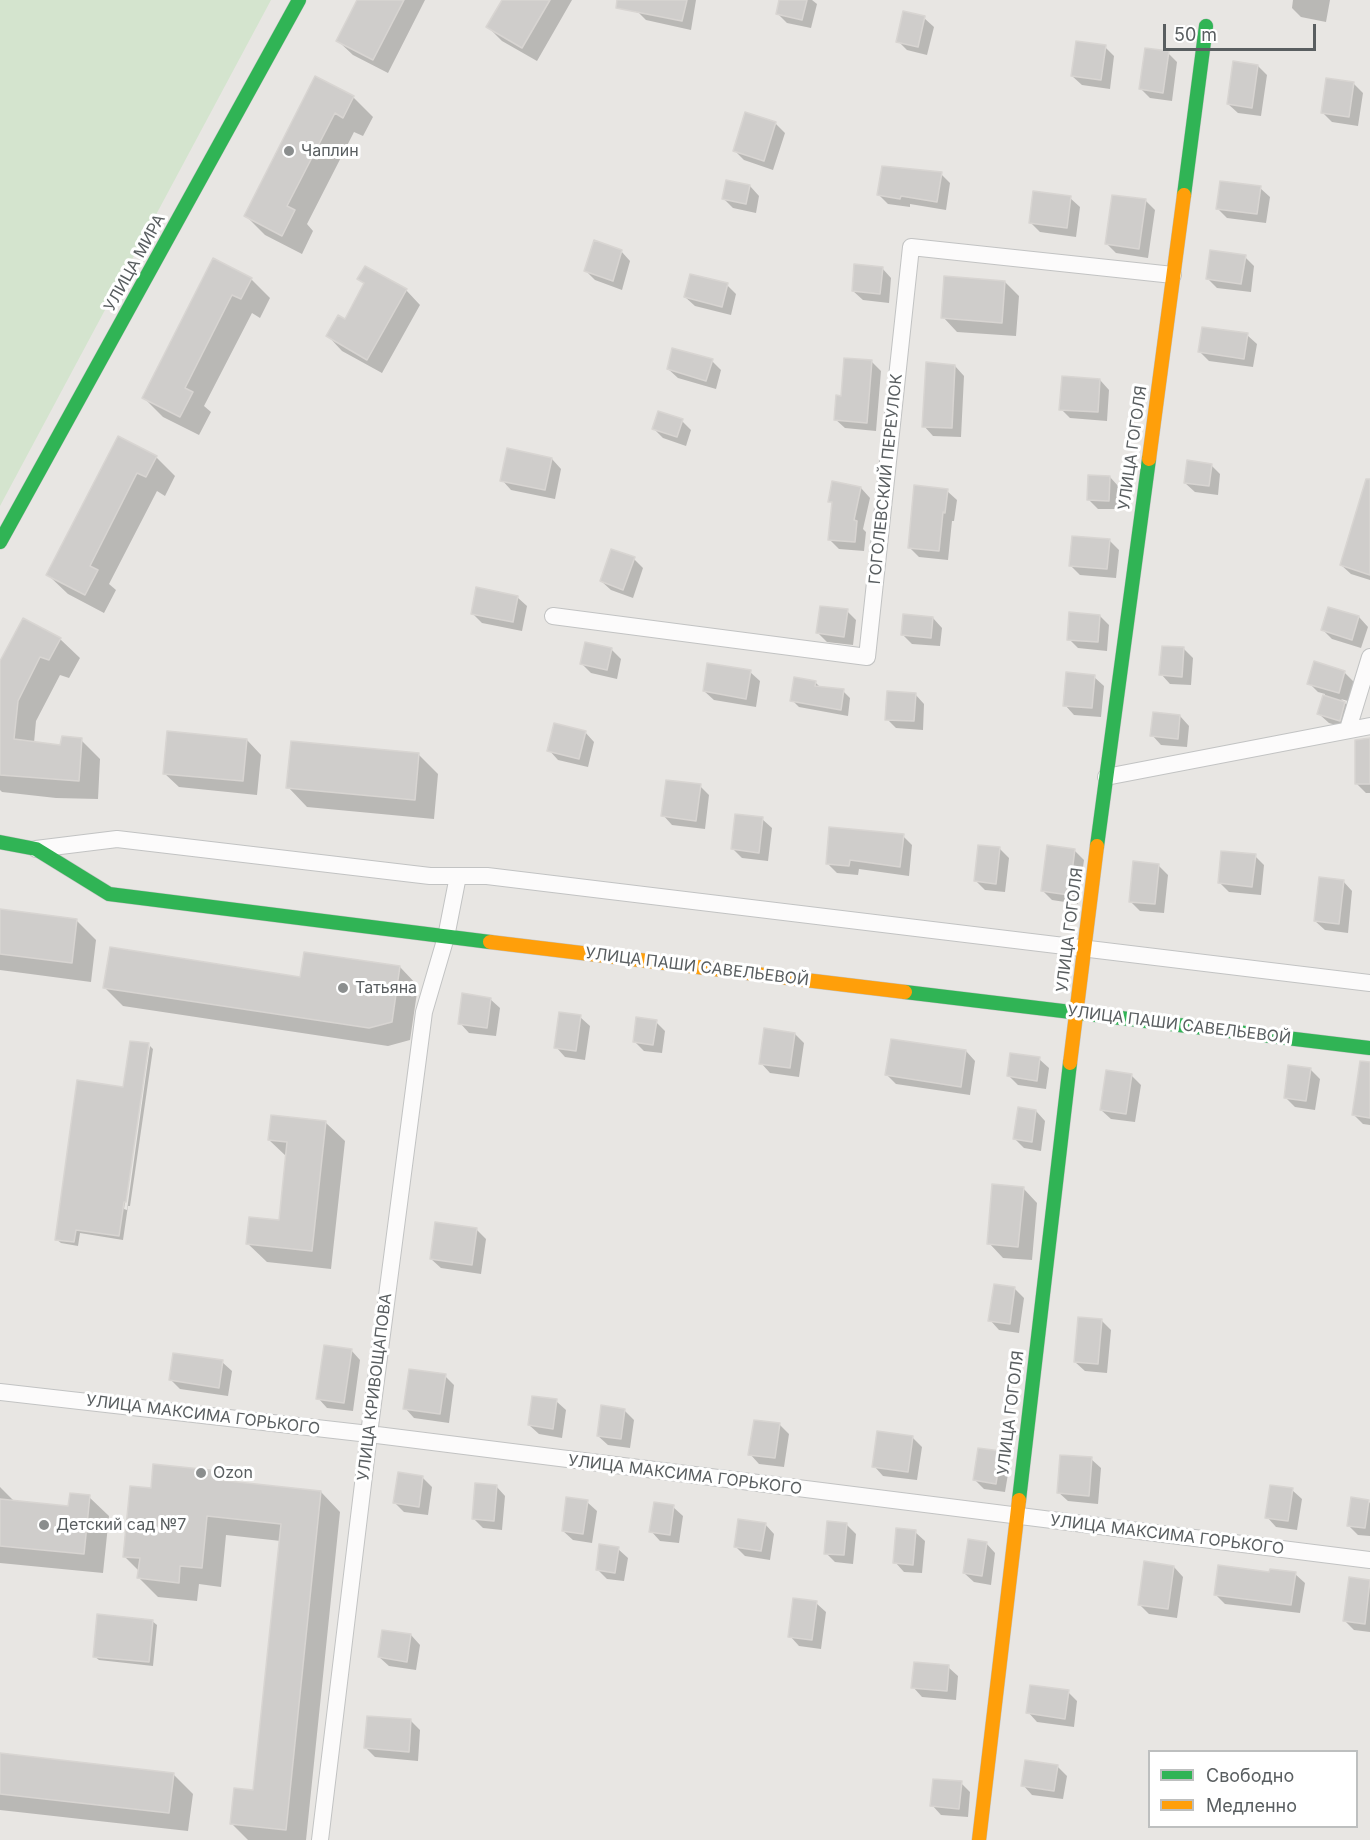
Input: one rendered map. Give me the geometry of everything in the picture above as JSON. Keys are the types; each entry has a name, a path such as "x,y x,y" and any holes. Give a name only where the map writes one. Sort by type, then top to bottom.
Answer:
{"street":[{"name":"УЛИЦА МИРА","path":"0,542 299,0"},
{"name":"УЛИЦА ГОГОЛЯ","path":"979,1840 1084,947 1206,26"},
{"name":"ГОГОЛЕВСКИЙ ПЕРЕУЛОК","path":"553,616 867,657 911,247 1173,275"},
{"path":"1348,729 1370,657"},
{"path":"1106,777 1370,726"},
{"name":"УЛИЦА ПАШИ САВЕЛЬЕВОЙ","path":"0,842 36,849 117,839 430,876 487,876 1370,983"},
{"name":"УЛИЦА ПАШИ САВЕЛЬЕВОЙ","path":"36,849 109,894 446,937 1370,1048"},
{"name":"УЛИЦА КРИВОЩАПОВА","path":"320,1840 369,1434 424,1012 446,937 458,876"},
{"name":"УЛИЦА МАКСИМА ГОРЬКОГО","path":"0,1392 369,1434 1370,1560"}],"green space":[{"path":"0,0 271,0 0,506"}],"building":[{"path":"357,0 404,0 373,60 336,41"},
{"path":"502,0 550,0 522,48 486,27"},
{"path":"617,0 687,0 682,21 616,8"},
{"path":"779,0 807,0 802,20 776,14"},
{"path":"903,11 925,16 918,47 896,42"},
{"path":"1076,41 1106,45 1101,80 1071,76"},
{"path":"1145,48 1169,51 1163,93 1139,89"},
{"path":"1233,61 1258,65 1252,108 1227,104"},
{"path":"315,76 354,96 343,118 335,113 287,206 295,210 282,236 244,216"},
{"path":"1326,78 1354,82 1349,117 1321,113"},
{"path":"745,112 776,122 764,161 733,151"},
{"path":"882,166 942,172 937,202 877,195"},
{"path":"726,180 750,185 746,204 722,199"},
{"path":"1220,181 1261,186 1257,214 1216,209"},
{"path":"1033,191 1071,196 1067,228 1029,223"},
{"path":"1112,195 1146,199 1139,249 1105,244"},
{"path":"594,240 622,250 613,281 584,271"},
{"path":"1210,250 1246,255 1241,284 1206,279"},
{"path":"213,258 252,278 241,299 232,295 185,388 193,392 180,417 142,398"},
{"path":"854,264 883,267 880,294 852,291"},
{"path":"365,266 407,289 367,360 326,336 338,315 345,319 364,283 357,279"},
{"path":"690,274 728,283 722,307 684,297"},
{"path":"944,276 1005,281 1002,323 941,318"},
{"path":"1202,327 1248,333 1244,359 1198,352"},
{"path":"672,348 713,359 706,381 667,369"},
{"path":"844,358 872,360 867,423 834,420 836,395 841,396"},
{"path":"926,362 955,365 952,428 922,427"},
{"path":"1062,376 1100,379 1098,412 1059,410"},
{"path":"658,411 683,419 677,437 652,429"},
{"path":"118,436 157,456 146,477 137,473 90,566 98,570 85,595 46,575"},
{"path":"507,448 552,458 545,490 500,481"},
{"path":"1187,460 1212,464 1209,486 1184,483"},
{"path":"1088,475 1110,476 1109,501 1087,500"},
{"path":"1366,479 1370,479 1370,575 1340,565"},
{"path":"832,481 861,487 854,520 857,521 855,542 828,540 832,502 828,502"},
{"path":"914,485 948,489 939,551 908,548"},
{"path":"1072,536 1110,539 1107,569 1069,566"},
{"path":"611,549 635,557 623,590 600,581"},
{"path":"476,587 518,596 513,622 471,614"},
{"path":"820,606 848,609 844,637 816,633"},
{"path":"1328,607 1359,616 1352,640 1321,630"},
{"path":"1069,612 1100,615 1098,642 1067,640"},
{"path":"903,614 933,617 931,638 901,635"},
{"path":"23,618 61,638 49,660 40,657 18,701 14,739 60,745 62,736 82,738 79,781 0,775 0,661"},
{"path":"585,642 612,648 607,670 580,664"},
{"path":"1162,646 1184,647 1182,677 1159,675"},
{"path":"1314,661 1345,671 1339,693 1307,684"},
{"path":"707,663 751,670 746,699 703,691"},
{"path":"1066,672 1095,675 1092,708 1063,706"},
{"path":"794,677 816,681 815,686 844,689 841,710 790,701"},
{"path":"887,691 916,693 914,721 885,720"},
{"path":"1323,695 1345,702 1340,721 1317,714"},
{"path":"1153,712 1180,715 1178,739 1150,736"},
{"path":"554,723 586,731 579,759 547,751"},
{"path":"167,731 247,739 243,781 163,774"},
{"path":"1370,738 1370,784 1355,784 1355,740"},
{"path":"291,741 419,753 415,800 286,788"},
{"path":"666,780 701,784 696,821 661,816"},
{"path":"735,814 763,817 759,853 731,849"},
{"path":"829,827 904,834 900,867 850,860 849,866 826,864"},
{"path":"978,845 1000,847 996,884 974,881"},
{"path":"1047,845 1075,849 1069,895 1041,891"},
{"path":"1221,851 1256,854 1252,887 1218,883"},
{"path":"1133,861 1159,864 1155,904 1129,902"},
{"path":"1319,877 1344,880 1339,924 1314,921"},
{"path":"0,909 77,919 72,963 0,954"},
{"path":"110,947 300,977 304,952 400,966 392,1022 369,1028 103,988"},
{"path":"462,993 491,998 487,1028 458,1024"},
{"path":"559,1012 581,1015 576,1051 554,1048"},
{"path":"636,1017 657,1020 653,1045 633,1042"},
{"path":"764,1028 795,1033 790,1068 759,1064"},
{"path":"891,1039 966,1050 961,1087 885,1075"},
{"path":"130,1041 149,1043 119,1236 76,1230 74,1242 55,1240 77,1080 123,1087"},
{"path":"1010,1053 1040,1057 1037,1081 1007,1076"},
{"path":"1360,1061 1370,1062 1370,1118 1352,1115"},
{"path":"1288,1065 1311,1068 1306,1101 1284,1098"},
{"path":"1106,1070 1132,1074 1126,1114 1100,1110"},
{"path":"1018,1107 1036,1110 1032,1142 1013,1139"},
{"path":"271,1115 326,1121 312,1251 246,1244 249,1217 279,1220 287,1142 268,1140"},
{"path":"992,1184 1024,1187 1018,1247 987,1244"},
{"path":"435,1222 477,1228 472,1265 430,1259"},
{"path":"994,1284 1015,1287 1010,1324 988,1321"},
{"path":"1078,1317 1102,1319 1098,1364 1074,1362"},
{"path":"324,1345 352,1349 344,1403 316,1399"},
{"path":"173,1353 223,1360 219,1388 169,1380"},
{"path":"409,1369 446,1374 440,1414 403,1409"},
{"path":"532,1396 557,1399 553,1429 528,1425"},
{"path":"601,1405 625,1409 621,1439 597,1436"},
{"path":"754,1420 780,1423 775,1458 748,1455"},
{"path":"877,1431 913,1436 908,1472 872,1467"},
{"path":"978,1448 1001,1451 996,1484 973,1480"},
{"path":"1060,1455 1092,1457 1089,1496 1057,1493"},
{"path":"153,1464 220,1471 219,1480 321,1491 286,1830 230,1824 234,1788 253,1790 281,1524 207,1516 202,1568 180,1566 179,1583 137,1578 140,1558 123,1557 130,1486 151,1488"},
{"path":"398,1472 423,1476 419,1507 393,1503"},
{"path":"475,1483 497,1485 494,1521 472,1519"},
{"path":"1270,1485 1293,1488 1288,1521 1265,1518"},
{"path":"70,1493 90,1495 84,1554 0,1546 0,1499 68,1506"},
{"path":"566,1497 588,1500 583,1534 562,1531"},
{"path":"1351,1497 1369,1500 1365,1528 1347,1526"},
{"path":"654,1502 674,1505 670,1535 649,1532"},
{"path":"738,1519 766,1523 761,1551 734,1547"},
{"path":"827,1521 847,1523 844,1555 824,1554"},
{"path":"896,1528 916,1530 913,1565 893,1563"},
{"path":"968,1539 987,1542 982,1576 963,1573"},
{"path":"599,1544 619,1547 615,1573 596,1570"},
{"path":"1144,1561 1174,1566 1168,1609 1138,1605"},
{"path":"1218,1565 1269,1572 1270,1569 1296,1572 1291,1605 1214,1595"},
{"path":"1349,1577 1370,1580 1365,1624 1343,1621"},
{"path":"793,1598 817,1601 812,1640 788,1637"},
{"path":"97,1614 153,1620 149,1662 93,1657"},
{"path":"382,1630 411,1634 407,1662 378,1657"},
{"path":"914,1662 949,1665 947,1691 911,1688"},
{"path":"1030,1685 1069,1690 1065,1719 1026,1713"},
{"path":"367,1716 411,1719 409,1752 364,1748"},
{"path":"0,1753 174,1773 169,1813 0,1794"},
{"path":"1025,1760 1058,1765 1054,1791 1021,1786"},
{"path":"933,1779 962,1781 959,1809 930,1806"}],"traffic: fast":[{"path":"0,542 299,0"},
{"path":"1184,195 1206,26"},
{"path":"1097,846 1149,459"},
{"path":"0,842 36,849 109,894 490,942"},
{"path":"905,992 1370,1048"},
{"path":"1019,1500 1070,1063"}],"traffic: slow":[{"path":"1149,459 1184,195"},
{"path":"1070,1063 1097,846"},
{"path":"490,942 905,992"},
{"path":"979,1840 1019,1500"}],"place":[{"name":"Чаплин","path":"289,151"},
{"name":"Татьяна","path":"343,988"},
{"name":"Ozon","path":"201,1473"},
{"name":"Детский сад №7","path":"44,1525"}]}
